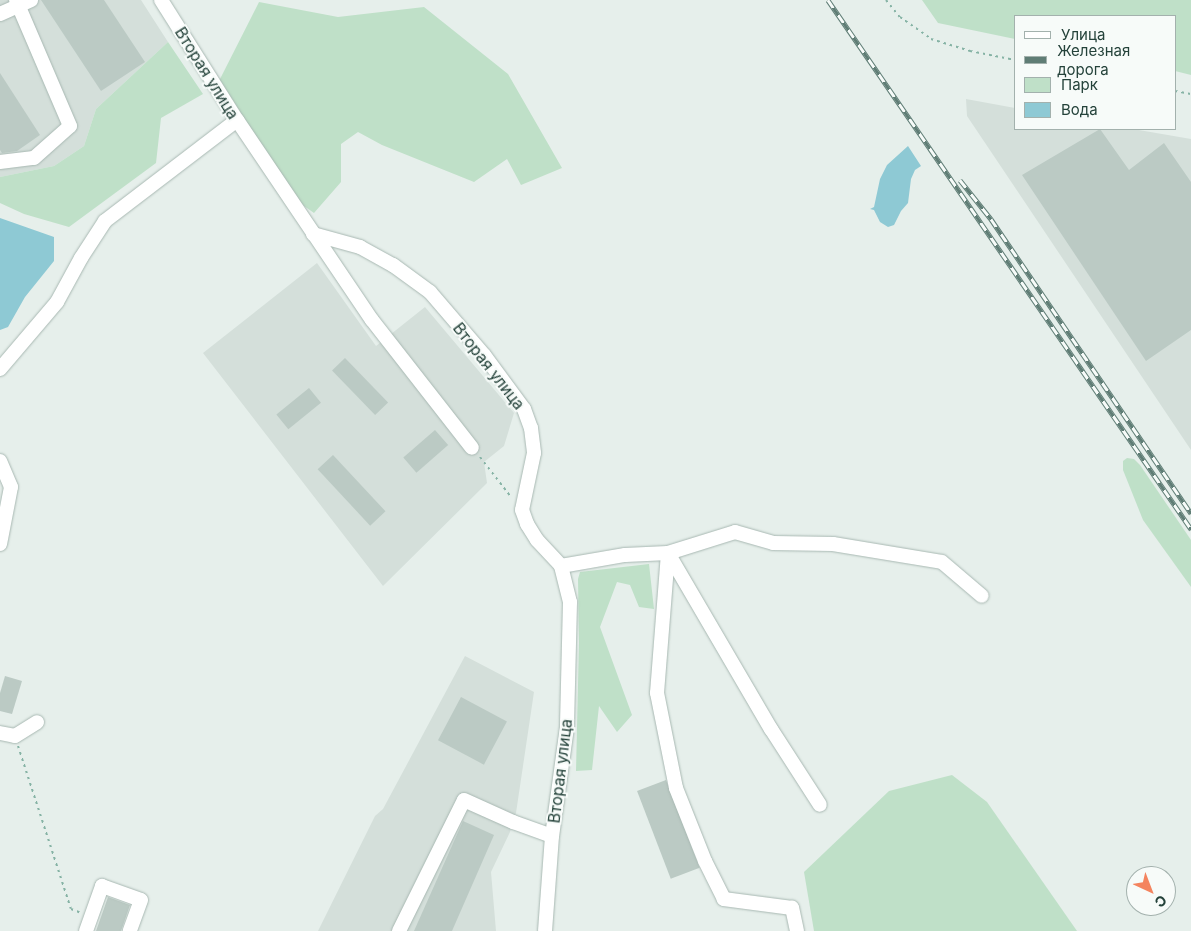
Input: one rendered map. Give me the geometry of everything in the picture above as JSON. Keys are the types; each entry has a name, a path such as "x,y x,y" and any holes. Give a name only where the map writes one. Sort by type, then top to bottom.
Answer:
{"street":[{"name":"Вторая улица","path":"161,0 312,234 360,247 393,265 430,292 484,355 524,409 532,428 534,453 522,510 527,524 537,540 561,566 570,602 567,727 552,836 545,931"},
{"path":"0,14 22,2 70,126 34,158 0,162"},
{"path":"0,369 57,302 81,258 106,221 237,120"},
{"path":"312,234 372,320 472,448"},
{"path":"0,461 11,487 0,544"},
{"path":"561,566 625,555 668,553 735,532 774,543 833,544 942,562 982,596"},
{"path":"668,553 771,729 820,805"},
{"path":"668,553 657,693 676,788 704,862 724,899 792,908 797,931"},
{"path":"0,733 14,736 37,722"},
{"path":"399,931 464,800 513,822 552,836"},
{"path":"86,931 102,886 141,900 130,931"}],"path":[{"path":"886,0 900,16 931,39 970,51 1014,60"},
{"path":"1176,91 1191,94"},
{"path":"484,462 522,510"},
{"path":"14,736 71,909 91,916"}],"shaded area":[{"path":"0,0 141,0 168,42 96,109 84,146 54,166 0,177"},
{"path":"966,99 1014,108 1014,130 1139,130 1191,139 1191,450 967,116"},
{"path":"317,263 376,346 425,307 514,413 504,446 484,462 487,483 383,586 203,353"},
{"path":"465,656 534,692 516,813 510,832 491,872 496,931 318,931 375,816 383,809"}],"green space":[{"path":"922,0 1191,0 1191,75 1176,71 1176,15 1014,15 1014,39 938,23"},
{"path":"259,2 338,17 424,7 508,74 562,168 521,185 507,159 474,182 382,145 358,132 341,144 341,182 314,213 297,201 219,81"},
{"path":"168,42 203,94 161,118 156,163 69,227 24,214 0,203 0,177 54,166 84,146 96,109"},
{"path":"1127,458 1134,459 1140,465 1191,540 1191,587 1143,520 1123,470 1123,461"},
{"path":"649,564 654,609 639,607 630,585 617,582 600,627 632,715 617,732 599,706 592,770 576,771 579,642 578,579 580,572"},
{"path":"952,775 987,802 1077,931 814,931 804,872 889,791"}],"water":[{"path":"908,146 921,166 915,170 911,179 908,203 901,211 894,225 888,227 880,222 874,210 870,209 874,207 880,179 887,165"},
{"path":"0,218 54,237 54,261 25,297 8,327 0,330"}],"building":[{"path":"41,0 104,0 145,62 101,91"},
{"path":"0,73 40,135 17,151 2,153 0,150"},
{"path":"1098,130 1101,130 1129,170 1164,143 1191,182 1191,330 1146,361 1022,175"},
{"path":"345,358 388,403 375,415 332,371"},
{"path":"309,388 321,403 288,429 276,414"},
{"path":"435,430 448,445 416,473 403,458"},
{"path":"333,455 386,511 370,526 318,469"},
{"path":"5,676 22,681 12,714 0,711 0,693"},
{"path":"461,697 507,721 484,765 438,740"},
{"path":"666,780 700,868 671,879 637,791"},
{"path":"463,821 494,835 452,931 414,931"},
{"path":"108,897 130,905 121,931 96,931"}],"railway":[{"path":"828,0 1191,529"},
{"path":"960,180 991,219 1191,513"}]}
